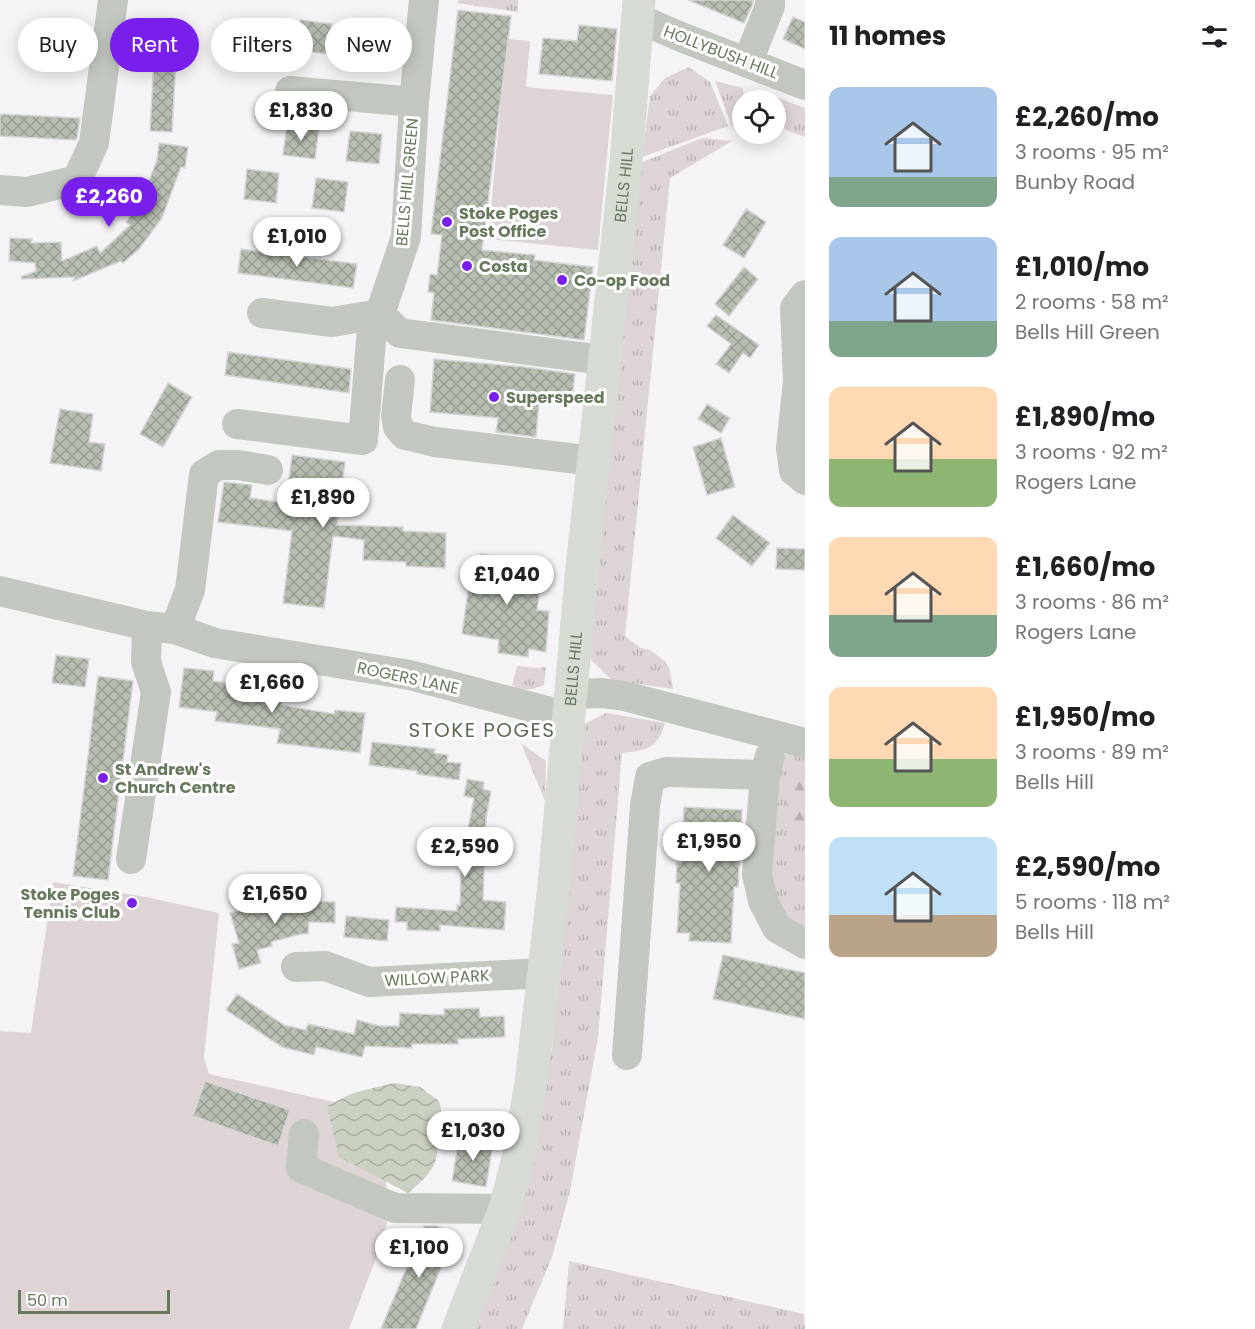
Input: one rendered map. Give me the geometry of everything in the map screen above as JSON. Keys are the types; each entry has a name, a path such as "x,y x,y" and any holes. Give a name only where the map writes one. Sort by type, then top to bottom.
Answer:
{"main road":[{"name":"BELLS HILL","path":"458,1329 505,1209 518,1158 545,973 581,577 626,162 638,9"}],"street":[{"path":"0,190 27,192 77,180 94,143 113,0"},
{"name":"BELLS HILL GREEN","path":"237,424 363,440 377,314 406,237 414,102 424,0"},
{"path":"748,61 770,6 770,0"},
{"name":"HOLLYBUSH HILL","path":"638,9 681,37 748,61 805,85"},
{"path":"290,91 414,102"},
{"path":"805,295 795,308 798,381 791,448 794,471 805,480"},
{"path":"262,314 332,322 377,314 400,333 603,360"},
{"path":"400,380 396,416 398,427 405,435 435,442 594,461"},
{"path":"131,859 156,692 146,662 161,628 207,566 204,474 219,465 238,465 268,470"},
{"name":"ROGERS LANE","path":"0,591 161,628 215,643 410,675 570,706 602,693 624,696 805,743"},
{"path":"776,734 765,775 757,875 763,901 777,928 805,944"},
{"path":"627,1055 645,806 650,777 667,772 765,775"},
{"name":"WILLOW PARK","path":"296,967 325,966 369,982 545,973"},
{"path":"304,1134 301,1168 395,1208 505,1209"}],"green space":[{"path":"459,0 518,0 518,12 457,3"},
{"path":"507,39 530,41 526,87 613,95 598,250 488,239"},
{"path":"689,67 710,82 728,126 642,157 650,96 665,78"},
{"path":"715,81 743,88 743,90 732,90 732,127"},
{"path":"786,101 805,108 805,137 786,130"},
{"path":"702,138 732,141 670,178 625,636 666,662 673,689 612,680 591,660 591,638 640,163"},
{"path":"517,666 546,667 544,685 528,690 512,685"},
{"path":"606,713 665,723 654,744 638,751 622,753 598,1037 570,1191 552,1257 522,1329 471,1329 519,1213 552,1049 575,754 584,724"},
{"path":"521,743 546,761 545,801"},
{"path":"800,749 805,752 805,928 783,915 769,877 778,772 784,755"},
{"path":"804,774 805,835 783,824 789,789"},
{"path":"53,882 146,897 219,913 204,1058 209,1074 387,1114 386,1193 390,1214 349,1329 0,1329 0,1031 31,1033"},
{"path":"569,1261 804,1314 805,1329 563,1329"}],"water":[{"path":"394,1083 420,1087 439,1101 444,1121 437,1134 437,1154 433,1166 418,1185 408,1193 339,1157 327,1106 353,1093"}],"building":[{"path":"688,0 753,0 753,3 744,23"},
{"path":"458,10 511,16 482,250 535,255 534,260 593,267 584,340 431,320 434,293 428,292 430,274 437,275 442,235 431,234"},
{"path":"793,17 805,22 805,49 783,39"},
{"path":"313,22 325,23 325,54 313,52"},
{"path":"579,25 617,29 612,81 539,74 543,38 577,41"},
{"path":"153,72 175,72 172,132 150,131"},
{"path":"0,114 80,118 77,138 76,140 0,136"},
{"path":"287,125 319,129 315,159 283,155"},
{"path":"350,131 382,134 379,164 346,161"},
{"path":"159,143 188,147 185,168 181,167 162,218 139,249 123,263 121,261 73,281 75,277 22,279 21,277 36,271 35,263 9,261 10,238 32,239 31,243 61,242 62,261 97,246 100,253 130,225 126,222 141,202 157,160"},
{"path":"247,169 279,173 276,203 244,199"},
{"path":"316,178 348,182 344,212 312,208"},
{"path":"746,209 766,222 744,258 723,245"},
{"path":"241,249 357,264 353,288 238,273"},
{"path":"744,267 758,279 729,316 715,304"},
{"path":"716,315 759,345 750,358 743,353 729,373 716,364 731,344 707,326"},
{"path":"228,352 351,369 349,393 225,375"},
{"name":"Superspeed","path":"434,359 575,374 573,391 539,402 536,437 496,432 498,418 430,412"},
{"path":"168,383 192,397 163,447 140,434"},
{"path":"707,404 730,418 721,433 698,419"},
{"path":"60,409 93,414 89,442 105,444 101,471 50,463"},
{"path":"721,438 735,487 707,495 693,447"},
{"path":"292,455 345,462 337,525 403,527 403,531 446,533 445,568 406,566 406,562 363,560 364,540 333,536 324,608 283,603 292,531 218,522 224,482 252,485 250,498 286,503"},
{"path":"733,515 770,543 752,566 716,538"},
{"path":"777,548 805,549 805,570 776,569"},
{"path":"481,554 543,564 537,610 549,611 546,652 529,649 528,657 498,653 499,640 462,634 469,584 476,585"},
{"path":"56,655 89,659 85,687 52,683"},
{"path":"184,668 214,671 213,681 250,686 249,690 283,695 281,705 334,714 335,710 365,713 360,753 277,743 280,729 215,721 217,712 179,707"},
{"name":"St Andrew's Church Centre","path":"98,676 133,681 108,880 73,876"},
{"path":"372,742 435,749 434,753 448,755 447,762 461,763 459,780 417,774 417,771 369,765"},
{"path":"467,779 484,782 483,789 491,791 486,819 483,900 506,902 504,930 440,925 440,931 407,930 407,922 395,922 396,907 457,911 457,905 460,905 461,864 449,863 450,839 466,839 474,798 464,796"},
{"path":"684,807 742,810 738,887 734,887 731,943 689,941 690,933 677,933 680,883 676,883 677,862 681,863"},
{"path":"278,900 335,902 335,923 309,922 308,934 271,942 272,946 257,950 261,963 239,969 232,944 239,943 230,913"},
{"path":"346,916 389,920 387,941 344,937"},
{"path":"723,955 805,973 805,1019 713,999"},
{"path":"237,994 284,1025 306,1030 308,1024 354,1034 357,1020 380,1026 399,1026 400,1013 444,1015 444,1009 479,1008 480,1017 504,1016 505,1037 458,1039 458,1044 412,1044 412,1048 365,1046 362,1057 316,1047 314,1055 282,1047 226,1010"},
{"path":"205,1081 290,1110 278,1146 193,1116"},
{"path":"459,1138 493,1143 486,1187 452,1181"},
{"path":"424,1226 436,1226 455,1233 416,1329 381,1329"}],"place":[{"name":"Stoke Poges Post Office","path":"447,222"},
{"name":"Costa","path":"467,266"},
{"name":"Co-op Food","path":"562,280"},
{"name":"Superspeed","path":"494,397"},
{"name":"St Andrew's Church Centre","path":"103,778"},
{"name":"Stoke Poges Tennis Club","path":"132,903"}],"district":[{"name":"STOKE POGES","path":"482,730"}]}
